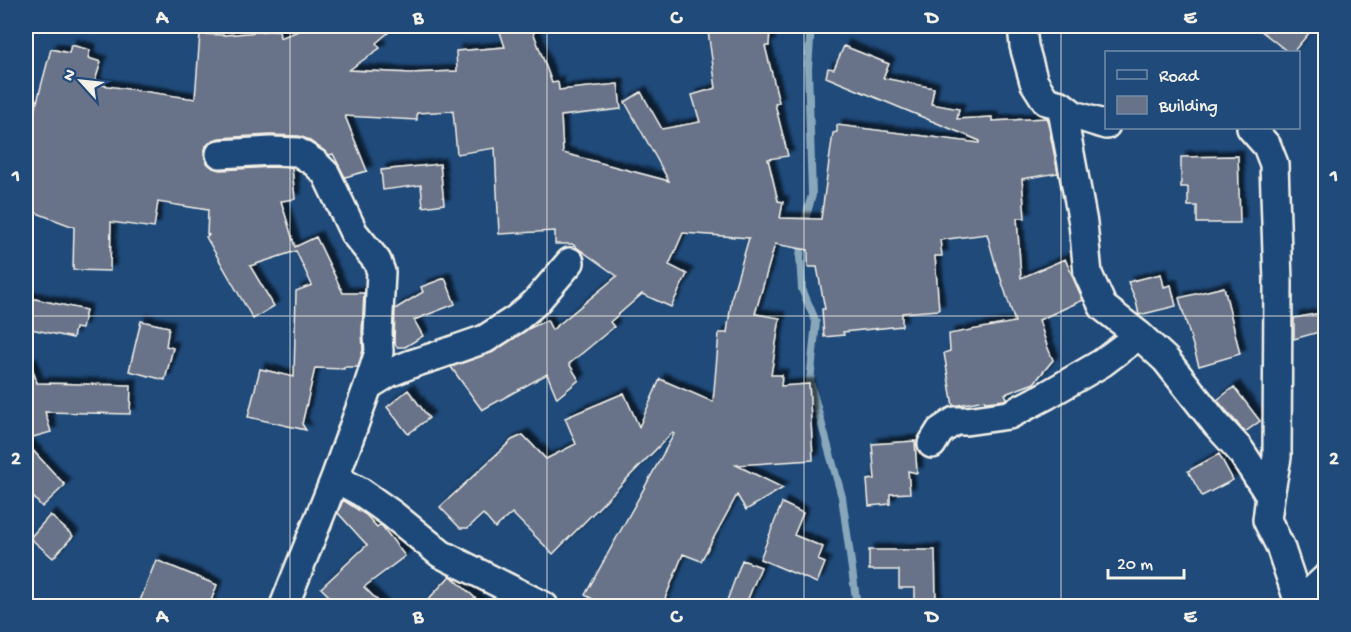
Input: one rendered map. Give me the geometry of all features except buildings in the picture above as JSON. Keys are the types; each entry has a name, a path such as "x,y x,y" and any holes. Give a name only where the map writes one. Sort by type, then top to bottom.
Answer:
{"street":[{"path":"1022,26 1024,46 1034,82 1046,101 1061,105 1074,115 1105,124"},
{"path":"1061,105 1083,223 1088,274 1103,307 1166,360 1216,425 1240,450 1270,496"},
{"path":"1252,129 1267,146 1274,164 1278,282 1277,422 1276,457 1267,520 1280,546 1301,606"},
{"path":"220,154 298,152 315,163 326,174 354,233 377,261 381,272 379,352 335,478 284,606"},
{"path":"368,386 389,373 411,364 485,339 516,319 535,303 570,262"},
{"path":"932,444 940,431 955,421 1009,415 1047,395 1102,363 1139,335"},
{"path":"335,478 362,492 441,554 502,597 544,606"},
{"path":"1301,606 1326,578"}],"waterway":[{"path":"803,227 812,195 808,69 811,26"},
{"path":"802,239 800,257 802,289 816,322 810,382 842,497 857,606"}]}
